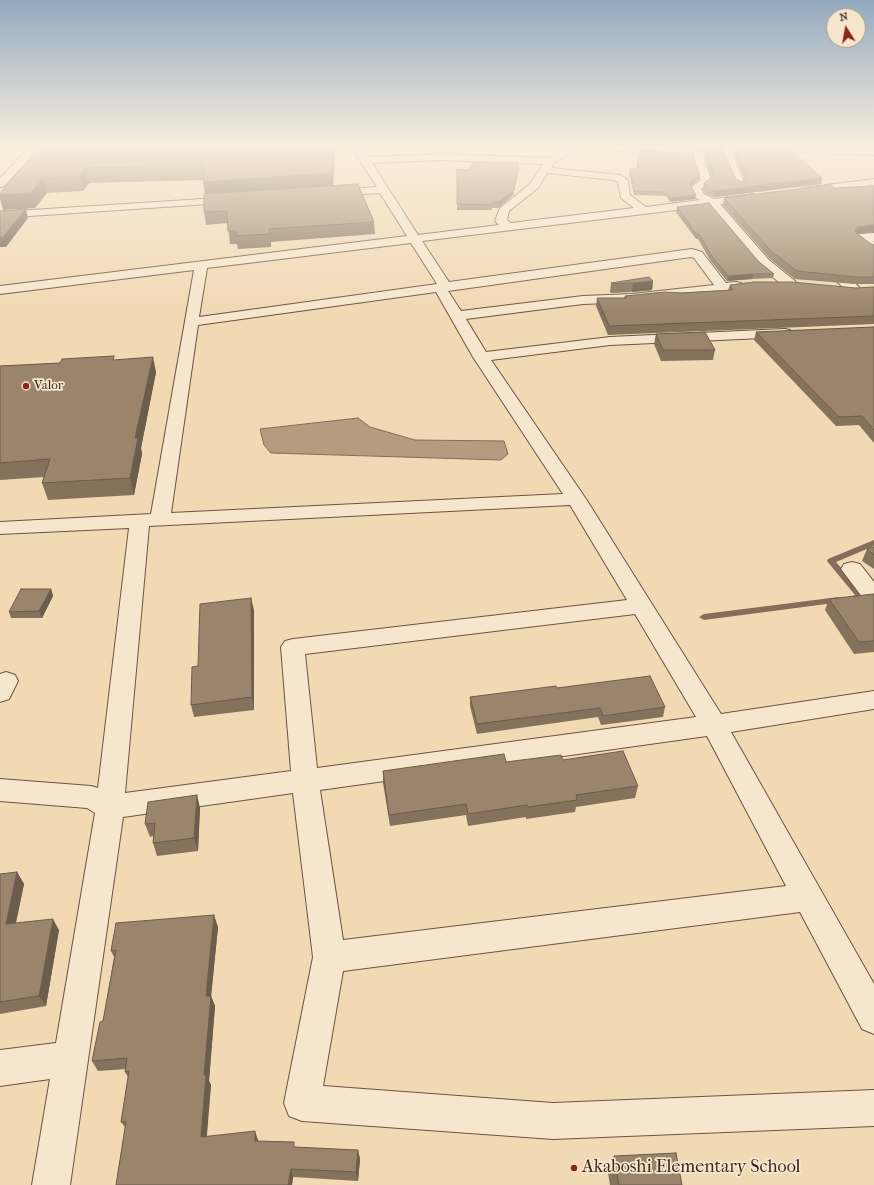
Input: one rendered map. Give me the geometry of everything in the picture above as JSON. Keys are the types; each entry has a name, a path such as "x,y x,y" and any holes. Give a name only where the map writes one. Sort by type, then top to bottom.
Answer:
{"street":[{"path":"0,215 209,201"},
{"path":"390,201 414,239 482,357 576,499 714,725 874,1016"},
{"path":"508,227 501,221 504,210 515,201"},
{"path":"632,201 644,211"},
{"path":"0,290 718,201"},
{"path":"712,202 764,263 790,284"},
{"path":"874,237 860,238 874,247"},
{"path":"190,322 692,253 698,255 724,288"},
{"path":"51,1185 110,807 150,519 201,265"},
{"path":"834,271 854,290"},
{"path":"457,316 583,300 632,298 752,284"},
{"path":"767,284 790,284 804,286"},
{"path":"833,288 869,290"},
{"path":"482,357 610,341 796,333"},
{"path":"0,528 150,519 576,499"},
{"path":"852,569 874,597"},
{"path":"641,606 293,647 305,781 329,957 302,1102 553,1121 874,1108"},
{"path":"0,790 91,797 110,807 714,725 874,700"},
{"path":"329,957 808,897"},
{"path":"0,1068 71,1059"}],"shaded area":[{"path":"358,418 370,427 415,440 504,441 508,454 501,460 271,453 264,445 260,429"}],"building":[{"path":"204,201 365,201 374,222 269,229 270,234 236,236 236,231 228,231 227,211 204,212"},
{"path":"457,201 500,201 493,202 492,205 457,204"},
{"path":"727,201 874,201 874,225 857,227 855,232 874,245 874,277 856,277 797,271 772,252"},
{"path":"709,203 759,262 774,274 728,276 711,255 699,234 696,234 677,207"},
{"path":"26,209 3,237 0,238 0,211"},
{"path":"649,277 653,281 611,283"},
{"path":"754,282 792,282 856,288 874,287 874,316 609,326 597,298 626,298 625,296 665,292 681,293 733,290 730,285"},
{"path":"874,327 874,430 862,416 839,417 756,332"},
{"path":"705,332 715,350 663,350 656,334"},
{"path":"114,356 113,360 153,357 135,438 138,438 130,478 42,483 50,459 0,463 0,366 60,363 62,359"},
{"path":"874,547 874,555 867,549"},
{"path":"21,589 51,589 39,611 9,612"},
{"path":"874,594 874,641 859,642 829,599"},
{"path":"251,598 252,697 191,705 192,667 198,666 200,604"},
{"path":"650,676 665,707 603,716 600,708 477,724 470,697 556,686 557,688"},
{"path":"623,751 638,786 576,795 577,800 528,807 527,805 468,814 466,804 389,815 383,771 504,754 506,762 561,755 563,760"},
{"path":"197,795 194,838 153,843 155,823 145,824 148,802"},
{"path":"17,872 6,924 53,919 39,996 0,1002 0,874"},
{"path":"214,915 206,996 211,996 204,1075 206,1075 201,1137 255,1131 255,1141 294,1142 294,1147 358,1150 356,1172 291,1169 288,1185 116,1185 126,1122 121,1122 129,1071 125,1072 127,1058 92,1061 100,1022 103,1021 116,950 111,951 116,923"},
{"path":"676,1153 682,1185 619,1185 614,1156"}],"waterway":[{"path":"852,599 861,597 831,561 874,543"},
{"path":"704,617 839,600"}],"place":[{"name":"Valor","path":"26,386"},
{"name":"Akaboshi Elementary School","path":"574,1168"}]}
